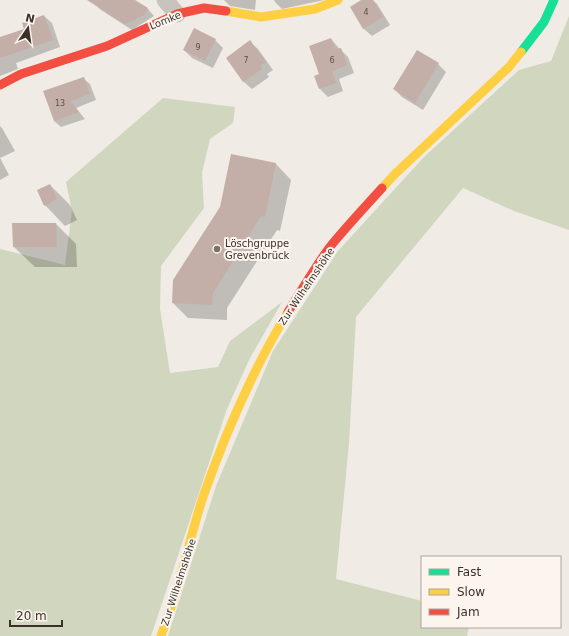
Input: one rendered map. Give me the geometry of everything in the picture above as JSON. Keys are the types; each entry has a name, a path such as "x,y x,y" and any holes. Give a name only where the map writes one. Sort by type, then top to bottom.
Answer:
{"street":[{"path":"165,0 177,14"},
{"name":"Lomke","path":"0,85 21,74 107,46 177,14 204,8 261,17 315,9 338,0"},
{"name":"Zur Wilhelmshöhe","path":"160,636 176,593 204,494 223,443 243,397 275,333 301,290 329,249 358,214 395,174 509,67 544,22 554,0"}],"green space":[{"path":"569,16 569,230 514,211 463,188 356,317 349,443 336,579 421,601 421,628 469,628 467,636 168,636 216,486 273,351 338,251 424,157 519,70 551,61"},
{"path":"163,98 235,107 233,123 210,139 202,173 204,208 161,266 160,309 170,373 218,367 230,341 282,302 250,358 227,409 151,636 0,636 0,249 65,265 72,211 66,182"}],"building":[{"path":"87,0 135,0 148,8 144,15 125,24"},
{"path":"361,0 373,0 383,17 363,29 350,7"},
{"path":"44,15 53,40 0,58 0,37 24,29 22,23"},
{"path":"194,28 216,39 205,61 183,50"},
{"path":"331,38 335,49 341,48 347,65 332,71 336,83 319,89 314,76 319,74 309,46"},
{"path":"250,40 266,62 260,66 262,69 243,82 226,58"},
{"path":"417,50 439,63 415,103 393,89"},
{"path":"84,77 90,94 71,101 79,112 54,121 43,91"},
{"name":"Löschgruppe Grevenbrück","path":"231,154 276,163 265,217 261,216 213,293 212,305 172,303 173,280 220,207"},
{"path":"50,184 57,199 44,206 37,190"},
{"path":"12,223 56,223 57,247 13,247"}],"traffic: fast":[{"path":"521,52 544,22 554,0"}],"traffic: slow":[{"path":"226,11 261,17 315,9 338,0"},
{"path":"382,188 509,67 521,52"},
{"path":"161,636 176,593 200,506 221,447 252,378 288,312"}],"traffic: jam":[{"path":"0,85 21,74 107,46 177,14 204,8 226,11"},
{"path":"288,312 329,248 382,188"}],"place":[{"name":"Löschgruppe Grevenbrück","path":"217,249"}]}
